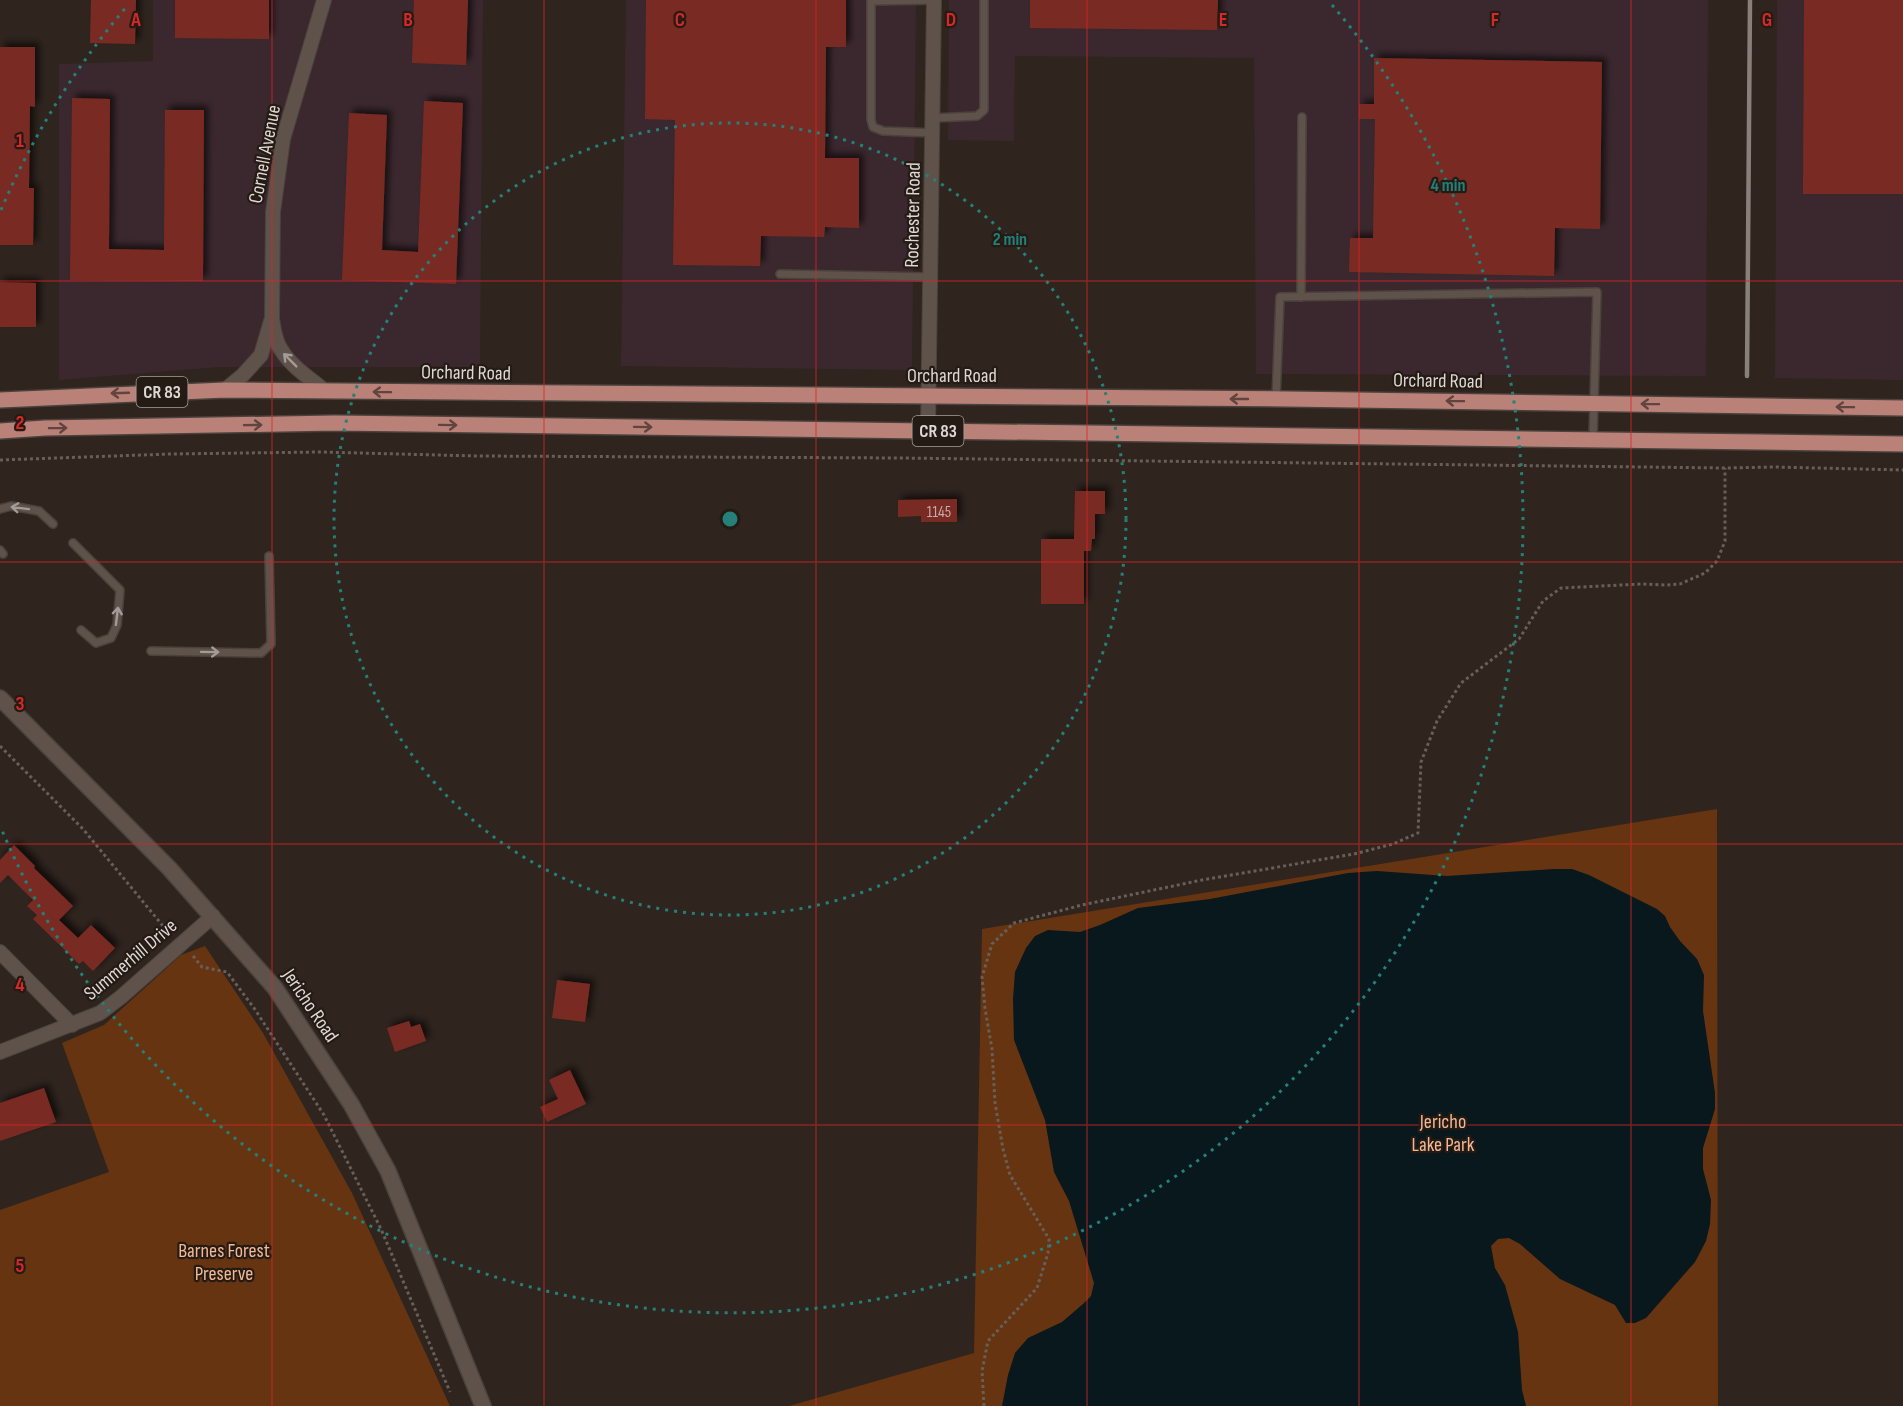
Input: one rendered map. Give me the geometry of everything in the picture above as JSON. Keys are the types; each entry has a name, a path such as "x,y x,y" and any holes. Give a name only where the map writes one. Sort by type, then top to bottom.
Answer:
{"main road":[{"name":"Orchard Road","path":"0,400 225,390 1276,399 1903,408"},
{"name":"CR 83","path":"0,431 45,428 335,423 1903,444"},
{"name":"Jericho Road","path":"0,698 169,868 275,987 351,1104 383,1161 483,1406"}],"street":[{"name":"Cornell Avenue","path":"324,0 283,139 273,212 272,319 275,336 282,352 325,391"},
{"name":"Rochester Road","path":"928,431 934,0"},
{"name":"Cornell Avenue","path":"225,390 261,356 272,319"},
{"name":"Summerhill Drive","path":"0,1052 99,1013 213,916"},
{"path":"0,952 72,1025"}],"lane":[{"path":"933,133 883,131 873,126 871,120 871,0 934,0"},
{"path":"933,118 977,116 984,110 984,0"},
{"path":"1301,297 1302,117"},
{"path":"780,274 930,277"},
{"path":"1276,399 1280,297 1598,292 1593,439"},
{"path":"0,509 11,506 39,511 52,524"},
{"path":"73,543 120,590 117,625 111,638 96,643 81,630"},
{"path":"151,651 261,653 271,644 268,556"}],"path":[{"path":"0,460 320,452 477,456 922,458 1903,470"},
{"path":"984,1406 982,1371 988,1341 1037,1288 1048,1253 1049,1239 1010,1175 994,1103 992,1049 982,977 992,944 1014,923 1082,905 1202,880 1354,854 1393,844 1418,833 1421,762 1437,722 1461,683 1519,639 1543,601 1562,588 1680,584 1705,573 1717,561 1725,541 1725,468"},
{"path":"0,747 83,829 169,931"},
{"path":"193,956 202,967 227,972 254,1008 324,1115 381,1229 450,1392"}],"shaded area":[{"path":"153,0 483,0 480,367 219,367 59,380 59,64 153,61"},
{"path":"626,0 916,0 912,370 621,366"},
{"path":"949,0 1708,0 1706,376 1256,374 1254,58 1015,56 1014,141 948,140"},
{"path":"1777,0 1903,0 1903,380 1775,378"},
{"name":"Jericho Lake Park","path":"1572,869 1589,875 1657,909 1665,916 1680,941 1697,959 1704,975 1703,1011 1715,1093 1715,1109 1703,1148 1703,1169 1711,1200 1710,1224 1706,1241 1695,1262 1646,1318 1635,1323 1626,1323 1615,1305 1560,1279 1520,1244 1509,1238 1498,1239 1491,1246 1495,1268 1505,1285 1518,1332 1522,1390 1526,1406 1002,1406 1015,1353 1028,1338 1062,1322 1083,1304 1091,1296 1094,1283 1069,1201 1054,1172 1045,1120 1014,1040 1015,972 1026,948 1035,936 1048,930 1080,932 1138,908 1210,899 1348,873 1377,871 1447,876"}],"green space":[{"name":"Jericho Lake Park","path":"1717,809 1718,1406 789,1406 974,1353 982,929"},
{"name":"Barnes Forest Preserve","path":"205,946 263,1033 352,1193 450,1406 0,1406 0,1210 109,1172 62,1043 104,1025 181,955"}],"building":[{"path":"91,0 136,0 135,44 90,43"},
{"path":"175,0 269,0 269,39 175,38"},
{"path":"414,0 468,0 466,65 412,63"},
{"path":"646,0 846,0 846,47 826,47 825,158 859,158 859,228 825,227 824,237 761,236 760,266 673,265 675,120 645,119"},
{"path":"1030,0 1218,0 1217,30 1030,28"},
{"path":"1804,0 1903,0 1903,194 1803,194"},
{"path":"0,47 35,47 35,107 30,106 29,188 34,188 33,245 0,245"},
{"path":"1374,58 1602,62 1600,229 1555,228 1554,276 1349,272 1350,238 1373,238 1375,119 1359,119 1359,104 1374,104"},
{"path":"72,98 110,99 109,249 164,250 165,110 204,110 203,281 70,280"},
{"path":"424,101 463,103 456,284 342,280 349,113 387,115 382,250 418,252"},
{"path":"0,282 36,283 36,327 0,327"},
{"path":"1075,491 1105,491 1105,514 1095,514 1095,539 1092,539 1091,551 1084,551 1084,604 1041,604 1041,539 1074,539"},
{"path":"957,499 957,522 921,522 921,516 898,517 898,500"},
{"path":"14,845 73,906 59,920 78,938 91,925 115,948 93,971 83,961 79,964 33,919 37,915 27,906 33,900 8,875 0,883 0,860"},
{"path":"557,980 590,984 585,1022 552,1018"},
{"path":"409,1021 411,1027 420,1024 426,1041 395,1052 387,1028"},
{"path":"570,1070 586,1104 547,1122 540,1107 558,1099 549,1080"},
{"path":"44,1088 56,1122 0,1141 0,1103"}],"railway":[{"path":"1747,376 1750,0"}]}
